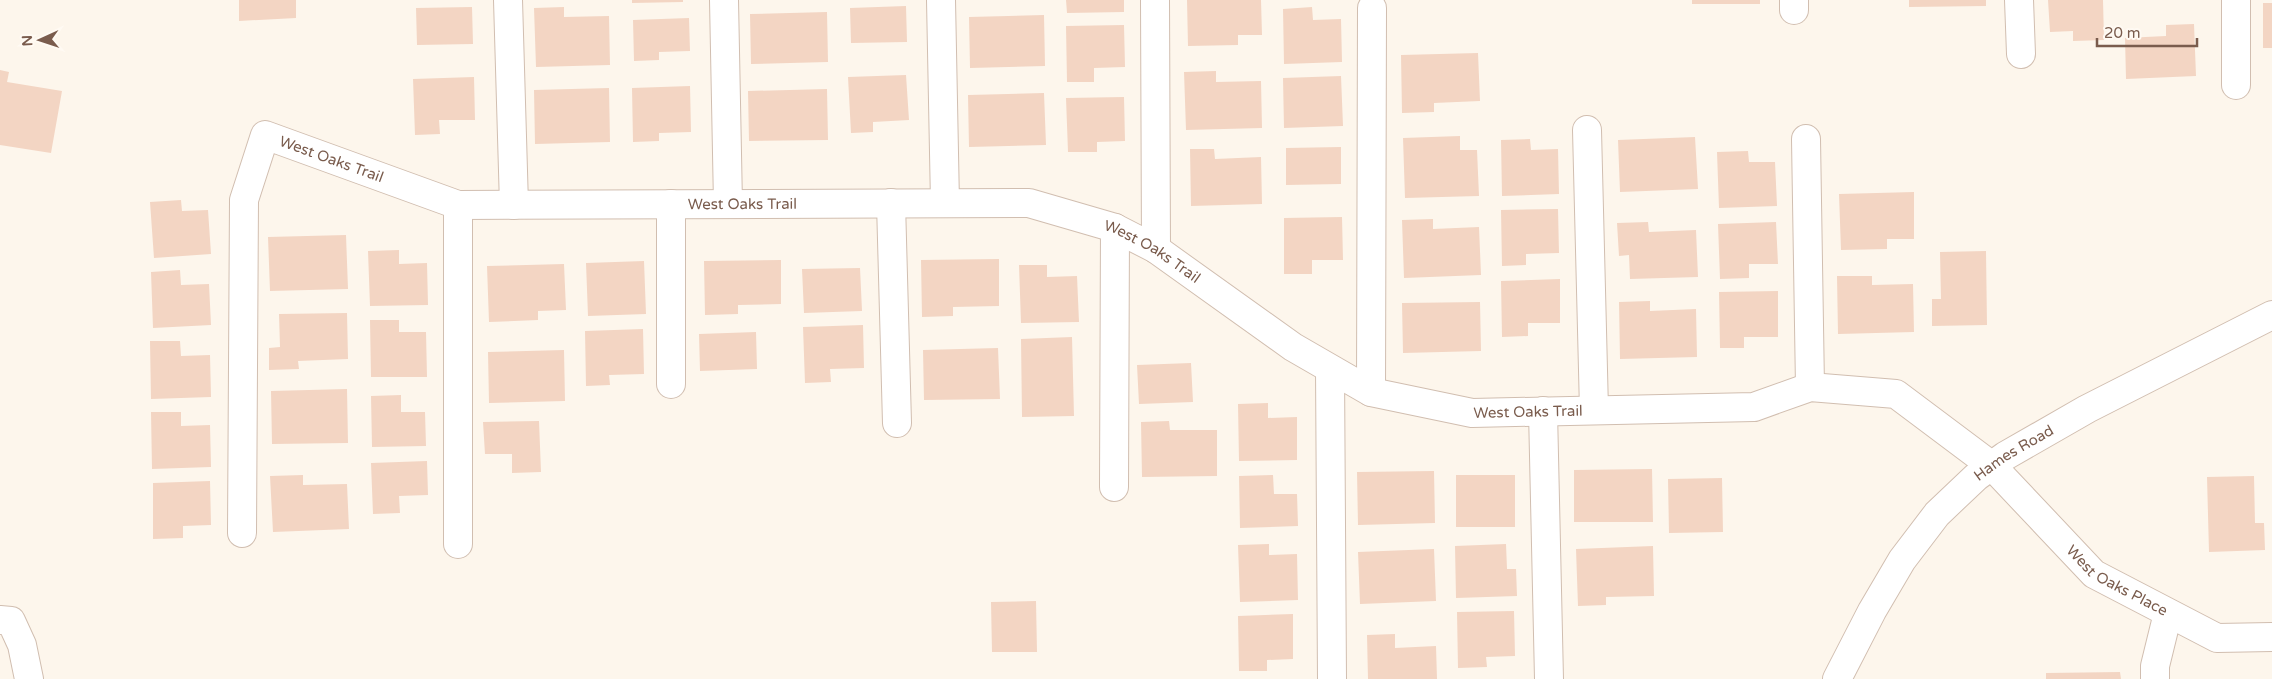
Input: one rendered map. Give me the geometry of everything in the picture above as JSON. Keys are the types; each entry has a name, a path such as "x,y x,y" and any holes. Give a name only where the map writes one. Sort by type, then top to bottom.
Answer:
{"street":[{"path":"508,0 514,205"},
{"path":"724,0 728,204"},
{"path":"941,0 945,203"},
{"path":"1154,0 1156,249"},
{"path":"2019,0 2021,54"},
{"path":"2236,0 2236,85"},
{"path":"1371,392 1372,8"},
{"path":"1587,130 1594,410"},
{"name":"West Oaks Trail","path":"242,533 244,200 265,135 458,205 1029,203 1114,228 1156,249 1293,347 1371,392 1472,412 1754,406 1810,387 1896,394 1992,466"},
{"path":"1806,139 1810,387"},
{"path":"891,203 897,423"},
{"path":"670,204 671,384"},
{"path":"458,205 458,544"},
{"path":"1114,228 1114,487"},
{"name":"Hames Road","path":"1837,679 1872,611 1902,560 1936,514 1976,477 2087,409 2272,315"},
{"path":"1330,369 1332,679"},
{"path":"1543,411 1549,679"},
{"name":"West Oaks Place","path":"1992,466 2094,574 2217,638 2272,637"},
{"path":"2155,679 2155,666 2168,613"},
{"path":"5,621 22,645 30,679"}],"building":[{"path":"239,0 296,0 296,18 239,21"},
{"path":"632,0 683,0 683,2 632,3"},
{"path":"1066,0 1124,0 1124,12 1067,13"},
{"path":"1187,0 1261,0 1262,35 1238,35 1238,45 1188,46"},
{"path":"1692,0 1760,0 1760,4 1692,4"},
{"path":"1909,0 1986,0 1986,6 1909,7"},
{"path":"2048,0 2103,0 2104,40 2073,41 2073,31 2050,32"},
{"path":"2263,3 2272,3 2272,48 2263,48"},
{"path":"906,6 907,42 851,43 850,8"},
{"path":"472,7 473,44 417,45 416,8"},
{"path":"564,7 564,17 609,16 610,65 536,67 534,8"},
{"path":"1312,7 1313,20 1341,19 1342,62 1284,64 1283,9"},
{"path":"827,12 828,62 751,64 750,14"},
{"path":"1044,15 1045,66 970,68 969,17"},
{"path":"689,18 690,51 659,52 659,60 634,61 633,20"},
{"path":"2194,24 2196,76 2126,79 2125,38 2166,36 2166,25"},
{"path":"1124,25 1125,67 1094,68 1094,82 1067,82 1066,26"},
{"path":"1478,53 1480,101 1434,103 1434,112 1402,113 1401,55"},
{"path":"0,70 9,72 7,82 62,91 51,153 0,145"},
{"path":"1216,71 1216,82 1261,81 1262,128 1186,130 1184,72"},
{"path":"906,75 909,120 873,122 873,132 851,133 848,77"},
{"path":"1341,76 1343,126 1284,128 1283,78"},
{"path":"474,77 475,120 439,120 440,134 415,135 413,79"},
{"path":"690,86 691,132 659,133 659,141 633,142 632,88"},
{"path":"609,88 610,142 535,144 534,90"},
{"path":"827,89 828,140 749,141 748,91"},
{"path":"1044,93 1046,145 969,147 968,95"},
{"path":"1124,97 1125,141 1097,142 1097,152 1068,152 1066,98"},
{"path":"1460,136 1460,150 1477,150 1479,196 1405,198 1403,138"},
{"path":"1695,137 1698,189 1620,192 1618,140"},
{"path":"1530,139 1531,150 1558,149 1559,194 1502,196 1501,140"},
{"path":"1341,147 1341,184 1286,185 1286,148"},
{"path":"1190,149 1214,149 1215,159 1261,157 1262,204 1191,206"},
{"path":"1748,151 1749,162 1775,162 1777,206 1719,208 1717,152"},
{"path":"1914,192 1914,239 1887,239 1887,249 1841,250 1839,194"},
{"path":"181,200 182,211 208,210 211,254 154,258 150,202"},
{"path":"1558,209 1559,253 1526,254 1526,265 1502,266 1501,210"},
{"path":"1342,217 1343,260 1312,260 1312,274 1284,274 1284,218"},
{"path":"1433,219 1433,229 1479,227 1481,275 1404,278 1402,220"},
{"path":"1648,222 1649,232 1696,230 1698,277 1630,279 1629,255 1619,256 1617,223"},
{"path":"1776,222 1778,264 1749,264 1749,278 1720,279 1718,224"},
{"path":"346,235 348,289 270,291 268,237"},
{"path":"399,250 399,264 427,263 428,305 370,306 368,251"},
{"path":"1986,251 1987,325 1932,326 1932,299 1941,299 1940,252"},
{"path":"999,259 999,306 953,307 953,316 922,317 921,260"},
{"path":"781,260 781,304 738,305 738,314 705,315 704,261"},
{"path":"644,261 646,314 588,316 586,263"},
{"path":"564,264 566,310 538,311 538,320 489,322 487,266"},
{"path":"1019,265 1047,265 1047,277 1077,276 1079,322 1021,323"},
{"path":"860,268 862,311 804,313 802,269"},
{"path":"180,270 181,285 209,284 211,325 153,328 151,272"},
{"path":"1837,276 1872,276 1872,285 1913,284 1914,332 1838,334"},
{"path":"1560,279 1560,323 1528,323 1528,336 1502,337 1501,281"},
{"path":"1778,291 1778,337 1744,337 1744,348 1720,348 1719,292"},
{"path":"1650,301 1650,311 1696,309 1697,357 1620,359 1619,302"},
{"path":"1480,302 1481,351 1403,353 1402,303"},
{"path":"347,313 348,359 298,361 299,369 269,370 269,348 280,347 279,314"},
{"path":"370,320 399,320 399,332 426,332 427,377 371,377"},
{"path":"863,325 864,368 830,369 831,382 805,383 803,327"},
{"path":"643,329 644,374 609,375 610,385 586,386 585,331"},
{"path":"756,332 757,369 700,371 699,334"},
{"path":"1072,337 1074,416 1022,417 1021,339"},
{"path":"150,341 180,341 181,356 210,355 211,397 151,399"},
{"path":"998,348 1000,399 924,400 923,350"},
{"path":"564,350 565,401 489,403 488,352"},
{"path":"1191,363 1193,402 1139,404 1137,365"},
{"path":"347,389 348,443 272,444 271,391"},
{"path":"401,395 401,412 425,412 426,446 372,447 371,396"},
{"path":"1268,403 1268,418 1297,417 1297,460 1239,461 1238,404"},
{"path":"151,412 181,412 181,426 210,425 211,467 152,469"},
{"path":"539,421 541,472 512,473 512,454 485,454 483,422"},
{"path":"1169,421 1170,430 1217,430 1217,476 1142,477 1141,422"},
{"path":"427,461 428,495 399,496 400,513 373,514 371,463"},
{"path":"1652,469 1653,522 1574,522 1574,470"},
{"path":"1434,471 1435,523 1358,525 1357,472"},
{"path":"303,475 303,485 347,484 349,529 273,532 270,476"},
{"path":"1273,475 1274,494 1297,494 1298,526 1240,528 1239,476"},
{"path":"1456,475 1515,475 1515,527 1456,527"},
{"path":"2254,476 2255,523 2264,523 2265,550 2209,552 2207,477"},
{"path":"1722,478 1723,532 1669,533 1668,479"},
{"path":"210,481 211,525 183,526 183,538 153,539 153,483"},
{"path":"1269,544 1269,555 1297,554 1298,600 1240,602 1238,545"},
{"path":"1506,544 1507,569 1516,569 1517,596 1456,598 1455,546"},
{"path":"1653,546 1654,596 1606,597 1606,605 1578,606 1576,549"},
{"path":"1434,549 1436,601 1360,604 1358,552"},
{"path":"1036,601 1037,652 992,652 991,602"},
{"path":"1514,611 1515,656 1486,657 1487,667 1458,668 1457,612"},
{"path":"1293,614 1293,659 1267,660 1267,671 1239,671 1238,616"},
{"path":"1395,634 1395,648 1436,646 1437,679 1368,679 1367,635"},
{"path":"2120,672 2121,679 2046,679 2046,673"}]}
